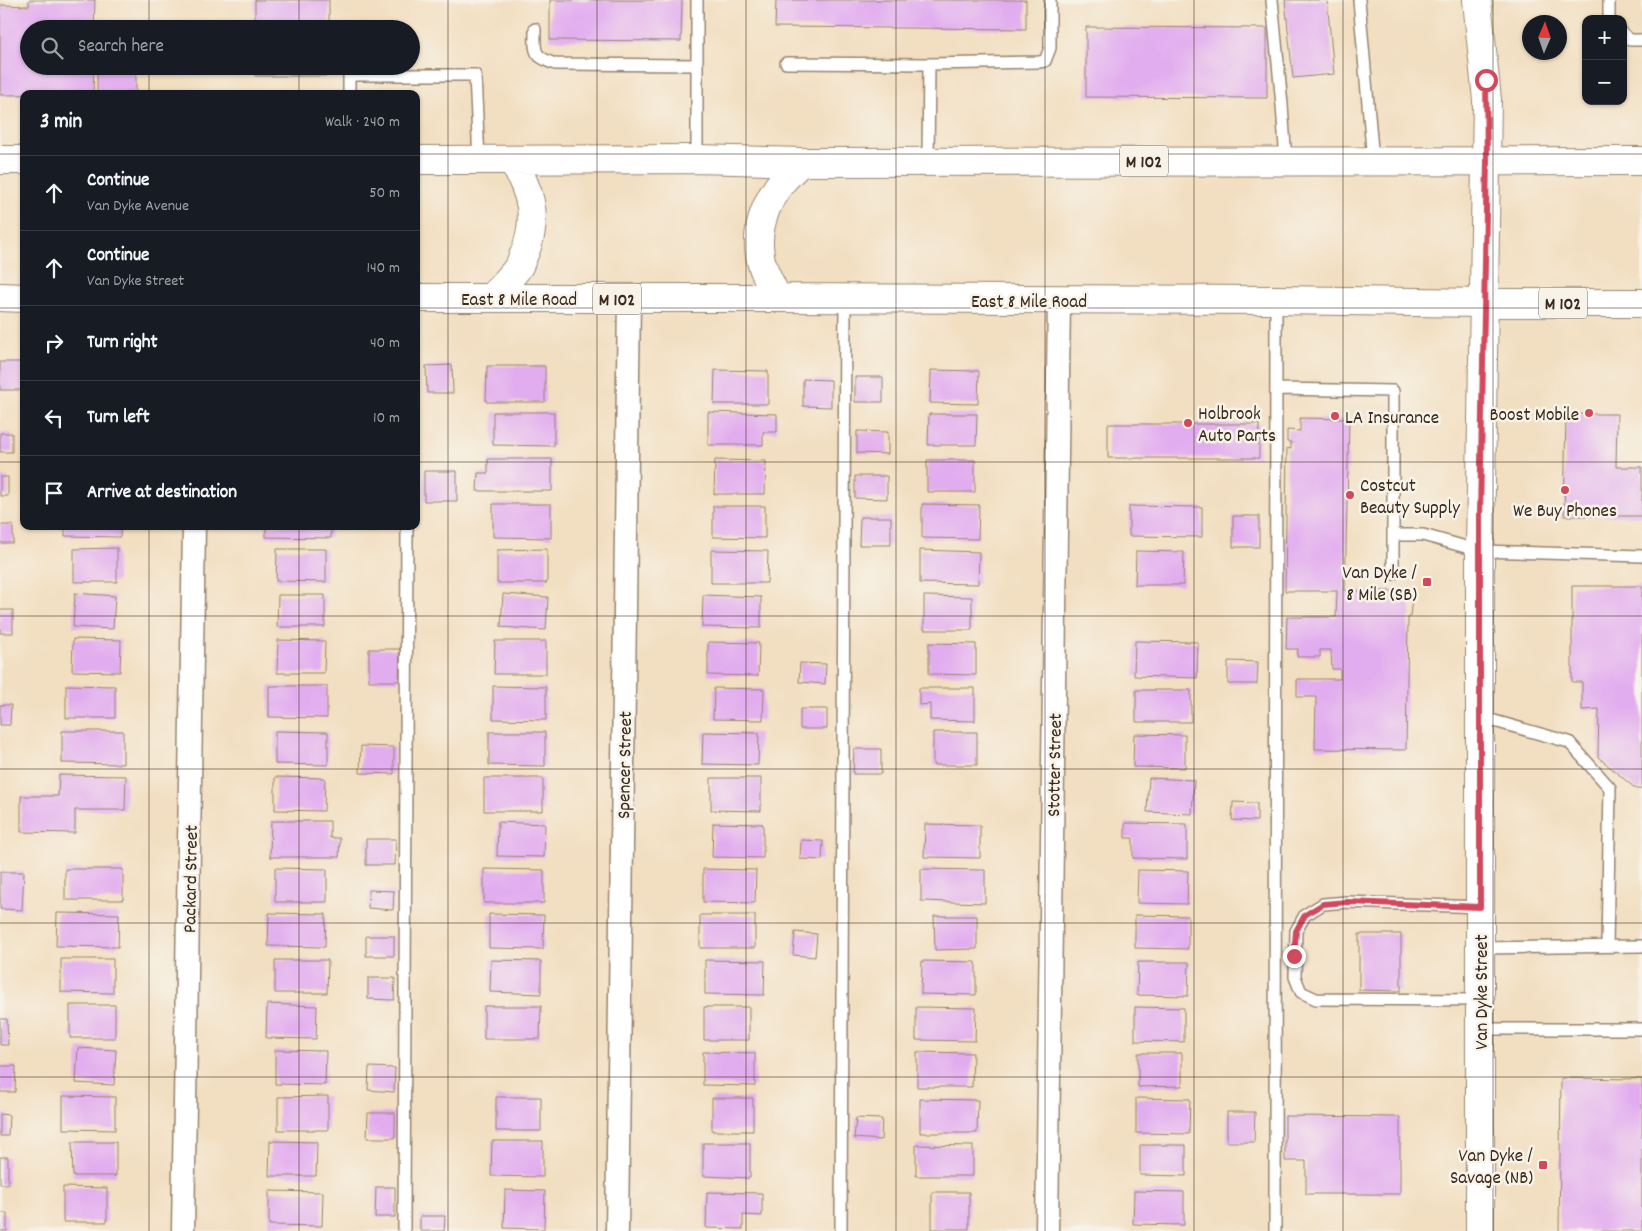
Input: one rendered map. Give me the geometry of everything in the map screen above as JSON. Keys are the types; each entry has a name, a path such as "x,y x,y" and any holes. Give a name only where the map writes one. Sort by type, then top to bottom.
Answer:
{"main road":[{"name":"Van Dyke Street","path":"1477,0 1486,80 1487,161 1480,551 1480,1231"},
{"name":"M 102","path":"420,160 697,159 801,162 1642,161"},
{"path":"0,160 20,160"},
{"path":"491,298 519,266 528,244 532,223 531,204 525,183 513,161"},
{"path":"777,298 763,269 758,248 760,224 778,186 801,162"},
{"path":"0,297 20,298"},
{"name":"East 8 Mile Road","path":"420,298 1276,300 1642,303"}],"street":[{"name":"Spencer Street","path":"617,1231 629,299"},
{"name":"Stotter Street","path":"1047,1231 1059,300"},
{"name":"Packard Street","path":"183,1231 194,530"}],"lane":[{"path":"697,0 697,159"},
{"path":"786,63 929,64 1045,61 1050,48 1050,0"},
{"path":"1272,0 1286,161"},
{"path":"1359,0 1373,161"},
{"path":"1609,0 1609,15"},
{"path":"535,29 535,51 542,59 555,64 697,65"},
{"path":"1627,37 1630,40 1642,40"},
{"path":"928,161 929,64"},
{"path":"349,90 349,76 475,75 479,160"},
{"path":"841,1231 845,299"},
{"path":"1275,1231 1276,300"},
{"path":"1276,389 1393,391 1393,574"},
{"path":"404,1231 407,530"},
{"path":"1393,535 1424,535 1480,551 1642,556"},
{"path":"1480,717 1569,742 1610,788 1607,946"},
{"path":"1480,907 1347,902 1323,904 1305,915 1296,931 1294,956 1295,977 1301,992 1316,999 1480,1000"},
{"path":"1480,948 1642,946"},
{"path":"1275,956 1294,956"},
{"path":"1480,1029 1642,1029"}],"building":[{"path":"29,0 95,0 94,20 20,20 20,75 94,75 93,90 20,90 20,95 0,95 0,5 29,6"},
{"path":"255,0 329,0 329,20 255,20"},
{"path":"550,0 682,0 681,41 550,40"},
{"path":"776,0 1026,0 1026,29 775,27"},
{"path":"1285,0 1327,0 1334,74 1293,78"},
{"path":"1086,27 1267,28 1267,98 1086,97"},
{"path":"97,75 136,75 136,90 97,90"},
{"path":"255,75 328,75 328,76"},
{"path":"0,362 20,362 20,390 0,390"},
{"path":"452,365 453,393 427,393 426,366"},
{"path":"487,366 545,366 545,402 486,402"},
{"path":"715,370 768,371 768,404 714,404"},
{"path":"931,370 979,371 978,404 930,403"},
{"path":"855,377 883,377 883,402 855,402"},
{"path":"803,379 831,380 831,407 803,406"},
{"path":"493,412 554,412 554,446 493,445"},
{"path":"708,412 777,414 777,432 763,432 763,445 708,445"},
{"path":"929,414 977,414 976,445 928,445"},
{"path":"1566,414 1617,414 1616,467 1642,467 1642,516 1564,516"},
{"path":"1300,418 1349,419 1345,591 1408,591 1412,597 1410,617 1408,618 1406,750 1315,749 1316,697 1297,697 1297,679 1340,679 1340,669 1332,669 1331,650 1320,650 1320,657 1297,657 1298,649 1286,649 1287,617 1336,617 1337,591 1285,591 1287,448 1291,449 1291,442 1287,442 1287,430 1300,431"},
{"path":"1108,424 1259,424 1259,458 1108,458"},
{"path":"857,431 888,432 888,454 857,453"},
{"path":"0,433 12,433 12,452 0,452"},
{"path":"488,459 552,459 552,491 477,491 478,473 488,473"},
{"path":"715,460 766,461 765,494 714,494"},
{"path":"927,460 975,460 975,492 927,492"},
{"path":"424,471 457,471 457,501 424,501"},
{"path":"855,476 887,476 887,499 855,498"},
{"path":"0,477 8,477 8,496 0,496"},
{"path":"493,504 551,504 551,538 493,537"},
{"path":"922,504 979,505 978,539 922,538"},
{"path":"713,506 765,506 765,538 713,537"},
{"path":"1129,506 1202,507 1202,537 1129,536"},
{"path":"1233,516 1259,516 1259,547 1233,547"},
{"path":"860,517 891,517 891,545 859,545"},
{"path":"0,525 13,525 13,543 0,543"},
{"path":"65,530 121,530 120,537 65,536"},
{"path":"266,530 331,530 331,538 266,537"},
{"path":"117,548 117,582 74,582 74,549"},
{"path":"277,549 326,549 326,582 276,581"},
{"path":"547,549 547,583 497,583 497,550"},
{"path":"711,550 768,551 767,583 711,583"},
{"path":"920,550 979,552 978,584 920,583"},
{"path":"1136,551 1184,552 1183,585 1135,585"},
{"path":"1572,586 1642,586 1642,789 1636,789 1598,757 1599,709 1582,710 1582,682 1572,682"},
{"path":"75,593 115,596 113,629 73,627"},
{"path":"503,594 548,597 546,630 501,627"},
{"path":"278,595 325,595 325,627 277,627"},
{"path":"703,595 761,597 761,628 702,627"},
{"path":"924,596 972,597 972,630 924,630"},
{"path":"0,610 13,610 13,633 0,633"},
{"path":"73,639 121,640 120,672 72,671"},
{"path":"278,640 325,641 324,673 277,673"},
{"path":"495,641 546,641 546,674 494,674"},
{"path":"1135,641 1198,642 1197,678 1134,676"},
{"path":"708,642 759,643 758,676 708,675"},
{"path":"929,643 976,644 976,675 929,674"},
{"path":"369,649 400,649 399,681 369,681"},
{"path":"1228,661 1258,662 1257,684 1228,684"},
{"path":"800,663 826,664 825,684 799,682"},
{"path":"66,685 115,686 115,718 66,718"},
{"path":"269,686 327,686 327,718 269,717"},
{"path":"493,686 546,687 546,720 493,719"},
{"path":"714,688 764,689 763,720 713,719"},
{"path":"919,688 975,688 975,721 930,720 930,704 919,705"},
{"path":"1136,690 1191,690 1191,722 1136,722"},
{"path":"0,705 11,705 10,725 0,725"},
{"path":"800,709 827,709 827,729 800,729"},
{"path":"62,731 123,731 123,764 62,763"},
{"path":"275,731 328,732 328,765 275,764"},
{"path":"489,732 545,732 545,766 489,765"},
{"path":"703,732 759,733 758,765 702,764"},
{"path":"933,732 977,732 977,765 933,765"},
{"path":"1134,734 1185,735 1185,768 1133,767"},
{"path":"361,746 394,747 394,774 360,773"},
{"path":"854,749 881,749 881,774 853,774"},
{"path":"59,775 126,776 125,810 75,810 75,833 21,832 21,796 58,796"},
{"path":"275,777 325,778 324,811 275,810"},
{"path":"484,778 543,778 543,811 484,811"},
{"path":"711,778 761,778 761,811 711,810"},
{"path":"1149,778 1194,780 1192,814 1147,812"},
{"path":"1233,802 1257,803 1257,821 1232,820"},
{"path":"271,821 330,821 330,838 340,838 339,857 270,857"},
{"path":"498,822 545,824 544,857 497,856"},
{"path":"713,823 763,824 763,858 712,857"},
{"path":"1125,823 1187,824 1187,859 1133,858 1133,838 1125,838"},
{"path":"925,824 980,825 980,858 924,857"},
{"path":"366,839 396,839 395,865 366,865"},
{"path":"801,840 823,841 822,860 800,859"},
{"path":"275,868 327,869 327,902 275,902"},
{"path":"65,869 123,869 123,900 65,900"},
{"path":"484,869 544,870 544,903 484,903"},
{"path":"703,869 756,870 755,903 703,902"},
{"path":"921,869 985,870 985,903 921,901"},
{"path":"1138,870 1188,871 1187,904 1137,903"},
{"path":"0,872 24,872 22,910 0,909"},
{"path":"369,890 394,891 393,910 368,908"},
{"path":"57,913 119,914 118,947 56,946"},
{"path":"269,913 326,914 325,947 268,946"},
{"path":"489,914 544,915 543,949 489,948"},
{"path":"700,915 755,915 755,948 700,948"},
{"path":"1135,915 1188,916 1188,949 1135,948"},
{"path":"934,916 977,916 977,949 935,950"},
{"path":"795,932 817,934 815,957 793,955"},
{"path":"1359,934 1401,934 1401,991 1359,990"},
{"path":"366,936 394,936 394,956 366,956"},
{"path":"61,959 113,959 113,993 61,992"},
{"path":"275,960 328,960 327,993 275,993"},
{"path":"491,960 541,961 541,994 490,992"},
{"path":"705,960 765,961 764,995 705,994"},
{"path":"922,961 976,962 976,995 921,994"},
{"path":"1138,962 1189,962 1188,996 1137,995"},
{"path":"368,978 395,978 394,1000 368,999"},
{"path":"267,1004 317,1006 316,1039 266,1038"},
{"path":"70,1005 115,1005 115,1038 70,1038"},
{"path":"484,1006 541,1006 540,1039 484,1039"},
{"path":"704,1007 749,1007 749,1040 704,1040"},
{"path":"916,1007 976,1008 975,1041 916,1040"},
{"path":"1135,1007 1184,1008 1184,1042 1135,1041"},
{"path":"0,1019 7,1019 8,1045 0,1045"},
{"path":"78,1048 116,1050 114,1085 76,1083"},
{"path":"275,1050 326,1051 325,1085 275,1084"},
{"path":"703,1052 755,1053 755,1086 703,1085"},
{"path":"917,1052 973,1053 972,1087 917,1087"},
{"path":"1138,1053 1182,1053 1182,1086 1138,1087"},
{"path":"0,1066 16,1066 15,1092 0,1092"},
{"path":"369,1067 395,1068 394,1092 368,1090"},
{"path":"1561,1078 1642,1079 1642,1231 1559,1231"},
{"path":"63,1096 115,1097 115,1130 63,1129"},
{"path":"328,1096 328,1130 278,1130 278,1097"},
{"path":"496,1097 541,1097 541,1131 496,1131"},
{"path":"712,1098 753,1098 753,1131 712,1131"},
{"path":"1136,1098 1190,1099 1189,1134 1136,1133"},
{"path":"920,1099 978,1100 977,1133 920,1133"},
{"path":"1227,1112 1255,1112 1254,1142 1227,1142"},
{"path":"368,1113 395,1113 395,1138 367,1138"},
{"path":"0,1114 9,1115 8,1136 0,1136"},
{"path":"1285,1116 1400,1117 1400,1194 1306,1194 1306,1161 1285,1161"},
{"path":"856,1118 882,1119 881,1140 854,1138"},
{"path":"270,1141 317,1142 316,1176 269,1176"},
{"path":"492,1141 543,1141 543,1177 491,1176"},
{"path":"72,1142 116,1142 116,1176 73,1176"},
{"path":"703,1143 750,1143 750,1178 703,1176"},
{"path":"916,1145 973,1146 973,1176 916,1176"},
{"path":"1140,1145 1186,1145 1186,1176 1140,1175"},
{"path":"0,1157 8,1157 8,1184 0,1184"},
{"path":"63,1187 107,1188 107,1222 63,1222"},
{"path":"376,1187 395,1187 395,1217 375,1217"},
{"path":"505,1190 545,1191 544,1229 504,1228"},
{"path":"269,1191 323,1192 322,1226 269,1225"},
{"path":"1134,1191 1184,1192 1184,1225 1133,1224"},
{"path":"707,1192 762,1193 762,1216 743,1215 743,1229 706,1228"},
{"path":"932,1192 969,1192 969,1229 932,1229"},
{"path":"0,1213 7,1213 7,1231 0,1231"},
{"path":"420,1216 445,1216 444,1231 420,1231"}],"place":[{"name":"Boost Mobile","path":"1589,413"},
{"name":"LA Insurance","path":"1335,416"},
{"name":"Holbrook Auto Parts","path":"1188,423"},
{"name":"We Buy Phones","path":"1565,490"},
{"name":"Costcut Beauty Supply","path":"1350,495"},
{"name":"Van Dyke / 8 Mile (SB)","path":"1427,582"},
{"name":"Van Dyke / Savage (NB)","path":"1543,1165"}],"route":[{"path":"1294,956 1296,931 1305,915 1323,904 1347,902 1480,907 1480,514 1487,161 1486,80"}]}
